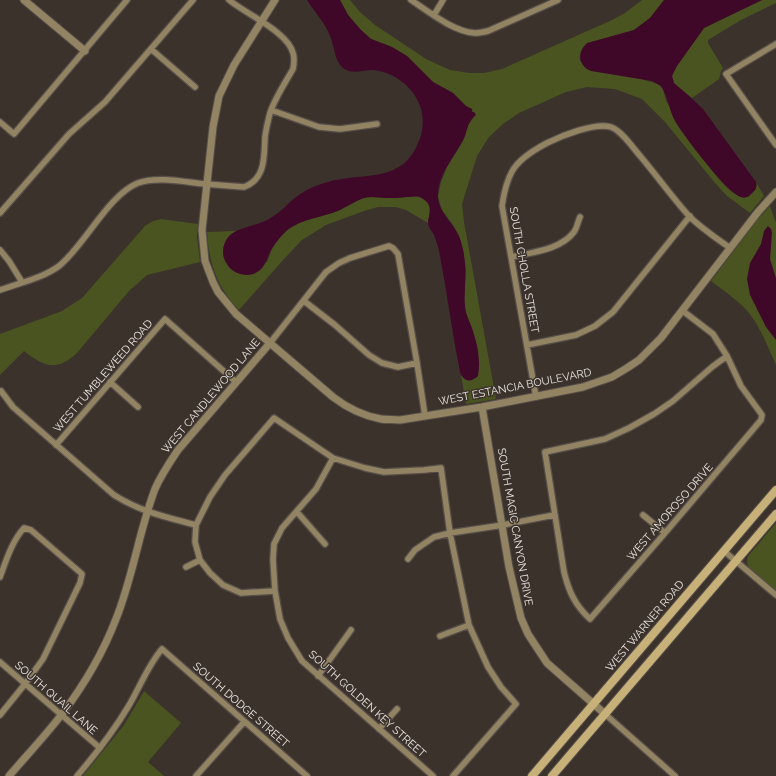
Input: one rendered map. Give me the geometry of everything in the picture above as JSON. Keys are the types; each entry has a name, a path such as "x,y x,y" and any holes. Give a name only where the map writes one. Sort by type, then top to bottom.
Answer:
{"main road":[{"name":"WEST WARNER ROAD","path":"532,776 776,490"},
{"path":"552,776 776,514"}],"street":[{"path":"24,0 84,51"},
{"path":"0,122 14,134 127,0"},
{"path":"0,214 69,134 105,102 193,0"},
{"path":"0,290 49,272 58,266 73,251 119,196 138,183 151,180 244,187 255,181 263,167 267,123 271,110 293,69 293,53 285,39 229,0"},
{"name":"WEST ESTANCIA BOULEVARD","path":"275,0 260,21 234,65 219,96 212,126 202,230 205,261 218,292 236,314 333,397 350,408 380,419 400,420 536,397 583,387 612,377 639,360 661,338 763,205 776,192"},
{"path":"411,0 454,27 465,32 476,33 488,31 558,0"},
{"path":"434,15 443,0"},
{"path":"776,44 726,74 776,145"},
{"path":"151,50 195,87"},
{"path":"271,110 319,127 340,129 377,124"},
{"name":"SOUTH CHOLLA STREET","path":"536,397 502,206 505,186 514,166 529,153 554,139 594,126 611,127 623,136 690,216"},
{"path":"770,136 776,133"},
{"path":"527,345 576,335 595,326 613,312 690,216 730,248"},
{"path":"512,257 546,250 564,242 575,231 580,217"},
{"name":"WEST CANDLEWOOD LANE","path":"9,776 61,715 91,670 116,620 156,488 171,460 270,343 326,272 339,263 381,247 388,246 393,248 398,254 417,363"},
{"path":"0,250 22,282"},
{"path":"304,301 335,325 369,355 382,363 398,367 417,363 425,416"},
{"path":"408,560 416,550 434,537 554,515 545,452 605,439 629,428 673,401 727,356 721,344 713,334 682,311"},
{"name":"WEST TUMBLEWEED ROAD","path":"56,445 165,319 236,382"},
{"name":"WEST AMOROSO DRIVE","path":"554,515 567,586 580,610 590,619 762,420 762,415 741,386 727,356"},
{"path":"110,382 138,407"},
{"path":"1,391 13,406 114,495 128,504 148,512 196,525"},
{"name":"SOUTH MAGIC CANYON DRIVE","path":"482,407 517,604 521,618 528,634 548,663 605,714"},
{"path":"275,591 241,593 223,586 200,560 195,542 196,525 210,497 225,475 274,418 333,458 365,468 384,472 441,468 450,533 469,625 488,667 501,687 516,704 452,776"},
{"name":"SOUTH GOLDEN KEY STREET","path":"333,458 316,490 282,528 274,544 273,560 275,591 280,619 288,638 302,661 433,776"},
{"path":"296,512 325,544"},
{"path":"643,515 665,534"},
{"path":"0,577 19,534 24,528 31,530 82,574 80,583 43,659 0,715"},
{"path":"724,551 776,595"},
{"path":"186,568 200,560"},
{"path":"440,636 469,625"},
{"path":"318,676 351,630"},
{"name":"SOUTH DODGE STREET","path":"100,748 126,709 156,656 162,649 307,776"},
{"name":"SOUTH QUAIL LANE","path":"0,662 100,748"},
{"path":"379,729 397,709"},
{"path":"605,714 676,776"},
{"path":"196,776 244,722"},
{"path":"77,776 100,748"}],"green space":[{"path":"340,0 350,0 360,12 375,25 426,59 450,70 470,73 484,73 502,69 612,20 625,13 642,0 664,0 650,18 634,30 587,44 581,51 580,61 658,84 663,89 666,101 699,152 719,179 737,195 748,197 756,189 756,182 764,196 750,213 727,196 665,122 642,99 615,89 587,87 566,92 519,113 503,124 489,137 477,156 462,204 496,399 466,404 461,375 466,380 471,327 464,304 466,270 459,237 453,225 442,210 438,197 441,182 447,167 464,139 468,125 474,117 472,109 466,106 453,93 433,82 407,56 392,47 371,39 348,15"},
{"path":"762,0 776,0 776,3 741,20 708,40 708,43 723,68 719,79 692,98 675,84 672,76 673,71 704,28"},
{"path":"414,196 420,197 427,202 429,209 428,223 406,210 395,207 378,207 326,225 302,240 239,310 225,293 212,265 207,232 236,231 226,241 223,252 224,258 231,269 237,273 267,262 272,249 279,238 289,229 301,222 340,210 363,198 395,198"},
{"path":"770,206 776,223 776,365 761,332 749,313 736,300 711,281 758,219"},
{"path":"161,219 198,224 197,237 200,262 147,275 129,291 77,353 63,363 57,365 44,364 24,351 0,375 0,334 62,311 82,298 145,226 153,221"},
{"path":"776,523 776,591 749,568 747,558"},
{"path":"144,691 181,723 148,762 164,776 83,776 124,725"}],"shaded area":[{"path":"307,0 340,0 348,15 371,39 392,47 407,56 433,82 453,93 466,106 472,109 472,112 476,115 470,121 464,139 443,174 440,181 438,196 440,207 459,236 464,254 465,308 472,328 479,357 478,376 473,380 466,380 460,372 439,251 434,235 428,224 430,207 427,202 420,197 367,197 333,213 293,226 276,242 263,267 250,275 238,274 229,267 225,261 223,254 224,246 229,236 233,233 269,219 277,214 299,194 315,186 341,179 391,171 402,165 411,156 421,135 423,122 421,109 414,94 409,88 403,82 381,71 373,70 354,72 343,68 336,58 332,40 328,31"},
{"path":"664,0 762,0 704,28 677,66 672,76 674,83 703,109 756,182 755,190 747,197 744,198 734,193 716,175 696,150 675,121 661,86 652,81 591,71 583,66 581,62 580,54 587,43 634,30 650,18"},
{"path":"768,226 772,233 770,259 776,278 776,340 766,327 750,295 747,279 750,263 761,244 764,231"}]}
